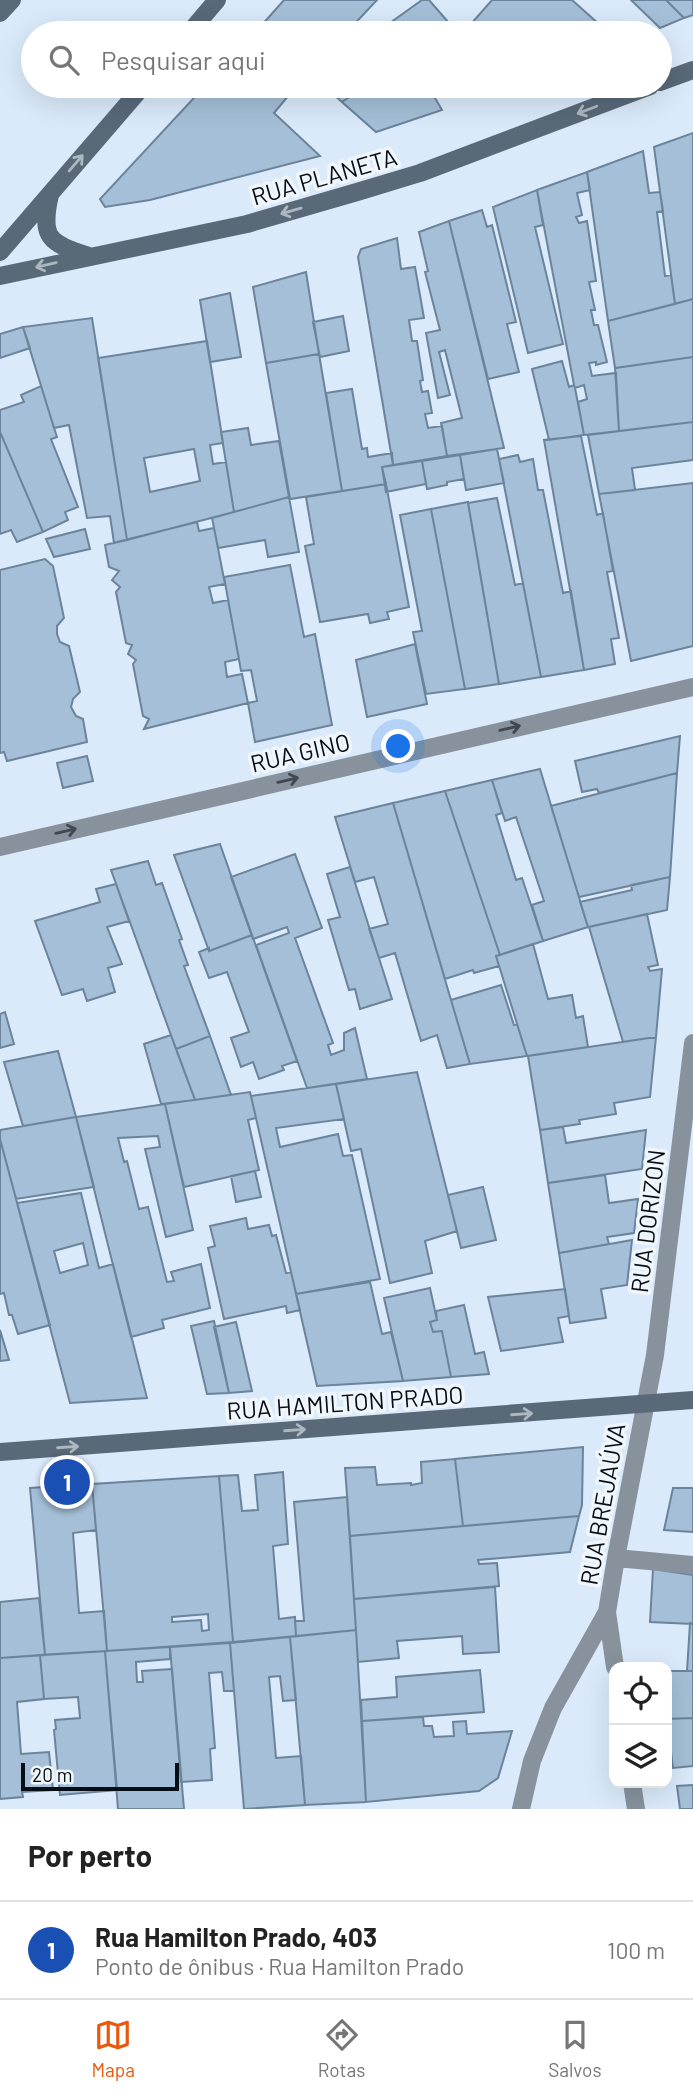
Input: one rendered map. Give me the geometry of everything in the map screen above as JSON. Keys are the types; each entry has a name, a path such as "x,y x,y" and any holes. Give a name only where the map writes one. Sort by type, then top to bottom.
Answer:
{"main road":[{"path":"0,13 12,0"},
{"path":"199,21 217,0"},
{"path":"672,78 693,70"},
{"path":"0,252 133,98"},
{"name":"RUA PLANETA","path":"0,276 247,224 408,177 618,98"},
{"path":"51,192 46,214 47,233 60,247 89,256"},
{"name":"RUA HAMILTON PRADO","path":"0,1452 693,1400"}],"street":[{"name":"RUA GINO","path":"0,846 693,687"},
{"name":"RUA DORIZON","path":"645,1404 655,1355 693,1043"},
{"name":"RUA BREJAÚVA","path":"614,1662 607,1612 645,1404"},
{"path":"616,1558 693,1565"},
{"name":"RUA BREJAÚVA","path":"521,1809 532,1761 553,1708 607,1612"},
{"path":"633,1788 636,1809"}],"building":[{"path":"284,0 377,0 357,21 265,21"},
{"path":"422,0 429,0 447,21 393,21"},
{"path":"492,0 572,0 596,21 474,21"},
{"path":"631,0 666,0 684,18 672,23 653,21"},
{"path":"666,0 693,0 693,15 684,18"},
{"path":"194,98 286,98 274,113 320,156 150,200 105,207 100,199"},
{"path":"348,98 435,98 442,110 376,132 342,102"},
{"path":"693,133 693,299 675,304 654,147"},
{"path":"643,151 649,193 660,192 663,211 657,212 665,276 671,275 675,304 608,321 587,172"},
{"path":"587,172 590,190 577,193 582,215 576,217 579,223 587,221 596,281 589,282 595,310 591,310 594,325 598,325 607,362 596,365 596,362 589,363 592,376 616,373 619,431 584,435 578,402 587,399 584,385 575,388 574,385 537,190"},
{"path":"537,190 543,225 535,227 563,344 528,353 493,207"},
{"path":"482,210 487,227 492,225 516,322 507,324 519,372 488,379 449,221"},
{"path":"449,221 504,448 447,456 441,423 462,418 445,350 439,352 450,395 438,398 426,333 440,330 425,272 428,271 419,232"},
{"path":"397,238 401,269 415,267 424,318 409,320 412,341 417,341 423,380 420,381 422,392 428,391 432,413 425,414 428,428 442,426 447,456 393,465 358,257 361,249"},
{"path":"306,272 319,354 266,363 253,287"},
{"path":"230,293 241,357 210,362 200,300"},
{"path":"693,299 693,357 615,368 608,321"},
{"path":"343,316 349,351 320,357 313,322"},
{"path":"92,318 127,540 114,543 110,516 87,518 69,425 54,428 23,327"},
{"path":"23,327 30,348 0,358 0,334"},
{"path":"207,341 223,443 210,445 213,464 226,462 234,512 127,540 98,358","holes":["194,449 200,481 150,492 144,458"]},
{"path":"319,354 342,491 290,499 266,363"},
{"path":"693,357 693,422 619,431 615,368"},
{"path":"562,361 569,387 574,385 575,388 584,435 549,440 532,369"},
{"path":"41,386 57,437 51,439 78,507 65,512 68,520 43,532 0,432 0,410 24,402 21,395"},
{"path":"352,389 362,449 367,448 368,457 392,453 393,465 382,467 386,484 342,491 326,393"},
{"path":"693,422 693,460 632,468 635,490 599,494 588,435"},
{"path":"248,428 251,445 279,441 289,497 234,512 221,432"},
{"path":"0,432 43,532 17,542 11,530 0,534"},
{"path":"581,436 597,515 603,513 613,571 607,572 619,638 611,639 615,664 584,670 544,440"},
{"path":"497,449 504,483 466,490 460,455"},
{"path":"460,455 464,479 427,489 422,461"},
{"path":"518,455 520,462 533,459 538,490 543,490 563,593 571,591 584,670 541,677 499,459"},
{"path":"422,461 426,484 386,492 382,467"},
{"path":"693,483 693,646 631,661 599,494"},
{"path":"386,484 409,607 387,612 389,619 370,623 368,614 320,622 305,546 314,544 306,497"},
{"path":"289,497 299,552 268,557 265,540 218,548 212,518"},
{"path":"497,498 515,585 523,583 541,677 499,684 468,503"},
{"path":"468,502 499,684 465,689 431,509"},
{"path":"431,509 465,689 426,694 413,632 422,631 400,515"},
{"path":"197,522 199,531 214,528 225,584 209,587 213,603 228,600 239,659 225,662 227,677 242,674 248,703 144,729 149,719 143,716 133,664 136,660 128,654 132,645 126,643 116,592 120,587 112,580 119,571 109,567 105,545"},
{"path":"85,529 90,549 54,557 46,539"},
{"path":"45,559 53,566 64,618 57,626 57,634 60,642 69,646 80,692 73,699 71,707 76,716 83,719 87,742 7,761 4,752 0,753 0,570"},
{"path":"290,565 304,637 315,634 332,725 255,742 248,703 257,701 251,670 241,671 224,577"},
{"path":"415,644 427,704 367,717 356,660"},
{"path":"680,736 677,773 599,793 597,789 582,792 575,761"},
{"path":"87,756 93,781 63,788 57,763"},
{"path":"540,769 588,927 543,941 532,905 544,901 516,817 505,821 492,780"},
{"path":"677,773 670,877 579,897 551,806"},
{"path":"492,780 502,813 496,815 516,880 522,878 543,941 500,955 445,791"},
{"path":"445,791 500,955 496,956 499,966 474,973 473,970 445,979 393,803"},
{"path":"393,803 470,1064 447,1068 437,1035 421,1041 395,953 379,958 369,929 388,924 374,877 355,882 335,817"},
{"path":"220,844 252,935 209,951 174,855"},
{"path":"295,854 322,928 295,938 333,1043 328,1045 331,1055 344,1050 344,1033 355,1028 367,1079 307,1088 256,945 289,933 287,927 253,939 231,877"},
{"path":"148,861 156,885 162,883 182,939 179,940 188,965 184,966 210,1036 176,1049 111,870"},
{"path":"350,867 392,999 360,1009 355,989 349,990 328,920 340,917 327,874"},
{"path":"670,877 667,910 588,927 580,902 632,890 631,885"},
{"path":"116,884 129,921 107,927 122,964 108,968 115,992 87,1001 83,989 62,995 35,921 100,902 96,889"},
{"path":"647,914 658,965 648,967 650,971 662,969 656,1037 623,1042 589,927"},
{"path":"252,935 297,1061 282,1066 284,1070 259,1079 253,1062 241,1067 231,1038 249,1032 227,972 209,978 199,952 209,948 209,951"},
{"path":"533,944 548,999 572,995 576,1018 583,1016 588,1047 527,1056 496,956"},
{"path":"501,985 527,1056 470,1064 451,1000"},
{"path":"5,1012 14,1044 0,1048 0,1014"},
{"path":"171,1035 195,1100 161,1104 144,1044"},
{"path":"210,1036 231,1095 195,1100 176,1049"},
{"path":"656,1037 650,1097 614,1103 616,1114 579,1120 580,1124 540,1130 528,1056"},
{"path":"58,1051 76,1117 23,1126 4,1062"},
{"path":"417,1072 457,1231 425,1241 432,1273 390,1283 361,1149 351,1151 336,1084"},
{"path":"336,1084 344,1119 276,1128 280,1147 338,1134 343,1156 352,1155 380,1279 296,1294 251,1096"},
{"path":"250,1092 256,1118 248,1120 259,1170 184,1187 165,1104"},
{"path":"165,1104 193,1230 166,1237 145,1149 160,1147 158,1136 118,1138 124,1162 127,1161 139,1209 148,1207 167,1282 174,1281 171,1272 201,1264 210,1308 162,1320 164,1328 131,1337 76,1117"},
{"path":"76,1117 94,1187 16,1199 0,1130"},
{"path":"563,1127 566,1143 646,1130 642,1169 548,1183 540,1130"},
{"path":"0,1139 50,1325 18,1334 12,1315 9,1315 4,1293 0,1294"},
{"path":"255,1171 261,1197 236,1202 231,1176"},
{"path":"605,1175 609,1203 638,1199 634,1233 607,1237 609,1244 559,1253 548,1183"},
{"path":"483,1187 496,1240 461,1248 448,1195"},
{"path":"81,1193 99,1268 113,1264 147,1398 70,1403 17,1203","holes":["83,1243 88,1265 60,1273 54,1251"]},
{"path":"246,1218 248,1229 269,1225 272,1236 276,1235 286,1273 291,1272 300,1310 287,1313 286,1306 224,1319 208,1248 215,1246 210,1226"},
{"path":"632,1240 627,1285 601,1289 606,1318 570,1323 559,1253"},
{"path":"370,1282 382,1334 391,1332 403,1381 317,1386 296,1294"},
{"path":"430,1288 437,1320 430,1322 433,1332 442,1331 451,1377 403,1381 384,1298"},
{"path":"565,1289 569,1316 558,1318 563,1342 501,1351 488,1297"},
{"path":"464,1305 475,1354 484,1352 489,1374 451,1377 442,1331 433,1332 430,1322 437,1320 436,1311"},
{"path":"214,1321 229,1393 207,1394 191,1326"},
{"path":"236,1322 252,1391 229,1393 214,1327"},
{"path":"0,1330 9,1360 0,1361"},
{"path":"583,1447 582,1505 579,1516 463,1526 455,1459"},
{"path":"455,1459 463,1526 350,1536 345,1468 375,1467 377,1485 411,1485 422,1483 421,1462"},
{"path":"283,1472 288,1544 273,1546 279,1619 295,1617 296,1636 233,1642 219,1476 238,1475 242,1511 258,1510 255,1475"},
{"path":"219,1476 233,1642 107,1651 92,1484","holes":["208,1614 209,1630 202,1631 201,1620 172,1622 172,1617"]},
{"path":"92,1484 96,1530 73,1533 79,1613 104,1611 107,1651 45,1655 30,1488"},
{"path":"673,1488 693,1488 693,1532 664,1530"},
{"path":"347,1497 356,1630 296,1636 295,1621 304,1621 294,1502"},
{"path":"579,1516 570,1552 478,1560 479,1564 497,1563 499,1586 354,1599 350,1536"},
{"path":"653,1569 693,1575 693,1624 650,1622"},
{"path":"495,1587 499,1652 463,1654 462,1636 397,1641 399,1658 358,1662 354,1599"},
{"path":"39,1598 45,1655 0,1658 0,1602"},
{"path":"690,1623 693,1624 693,1671 687,1671"},
{"path":"356,1630 366,1802 305,1805 290,1637"},
{"path":"290,1637 296,1700 283,1701 280,1676 269,1677 276,1758 301,1756 305,1805 244,1809 230,1643"},
{"path":"230,1643 234,1691 224,1691 222,1672 209,1673 215,1748 210,1749 212,1780 181,1782 170,1647"},
{"path":"170,1647 170,1659 136,1662 137,1682 143,1682 142,1671 172,1669 184,1809 118,1809 105,1651"},
{"path":"105,1651 117,1790 60,1795 55,1720 80,1718 78,1697 44,1699 40,1655"},
{"path":"40,1655 44,1699 17,1702 21,1754 49,1752 53,1790 22,1792 23,1797 0,1799 0,1658"},
{"path":"480,1670 484,1712 362,1721 361,1700 397,1697 396,1677"},
{"path":"672,1671 693,1671 693,1718 672,1719"},
{"path":"423,1717 424,1726 432,1726 434,1737 454,1736 453,1722 466,1721 467,1734 512,1731 498,1778 479,1791 366,1802 362,1721"},
{"path":"693,1718 693,1766 673,1768 672,1719"},
{"path":"693,1785 693,1809 680,1809 677,1786"}],"place":[{"name":"Rua Hamilton Prado, 403","path":"67,1482"}]}
